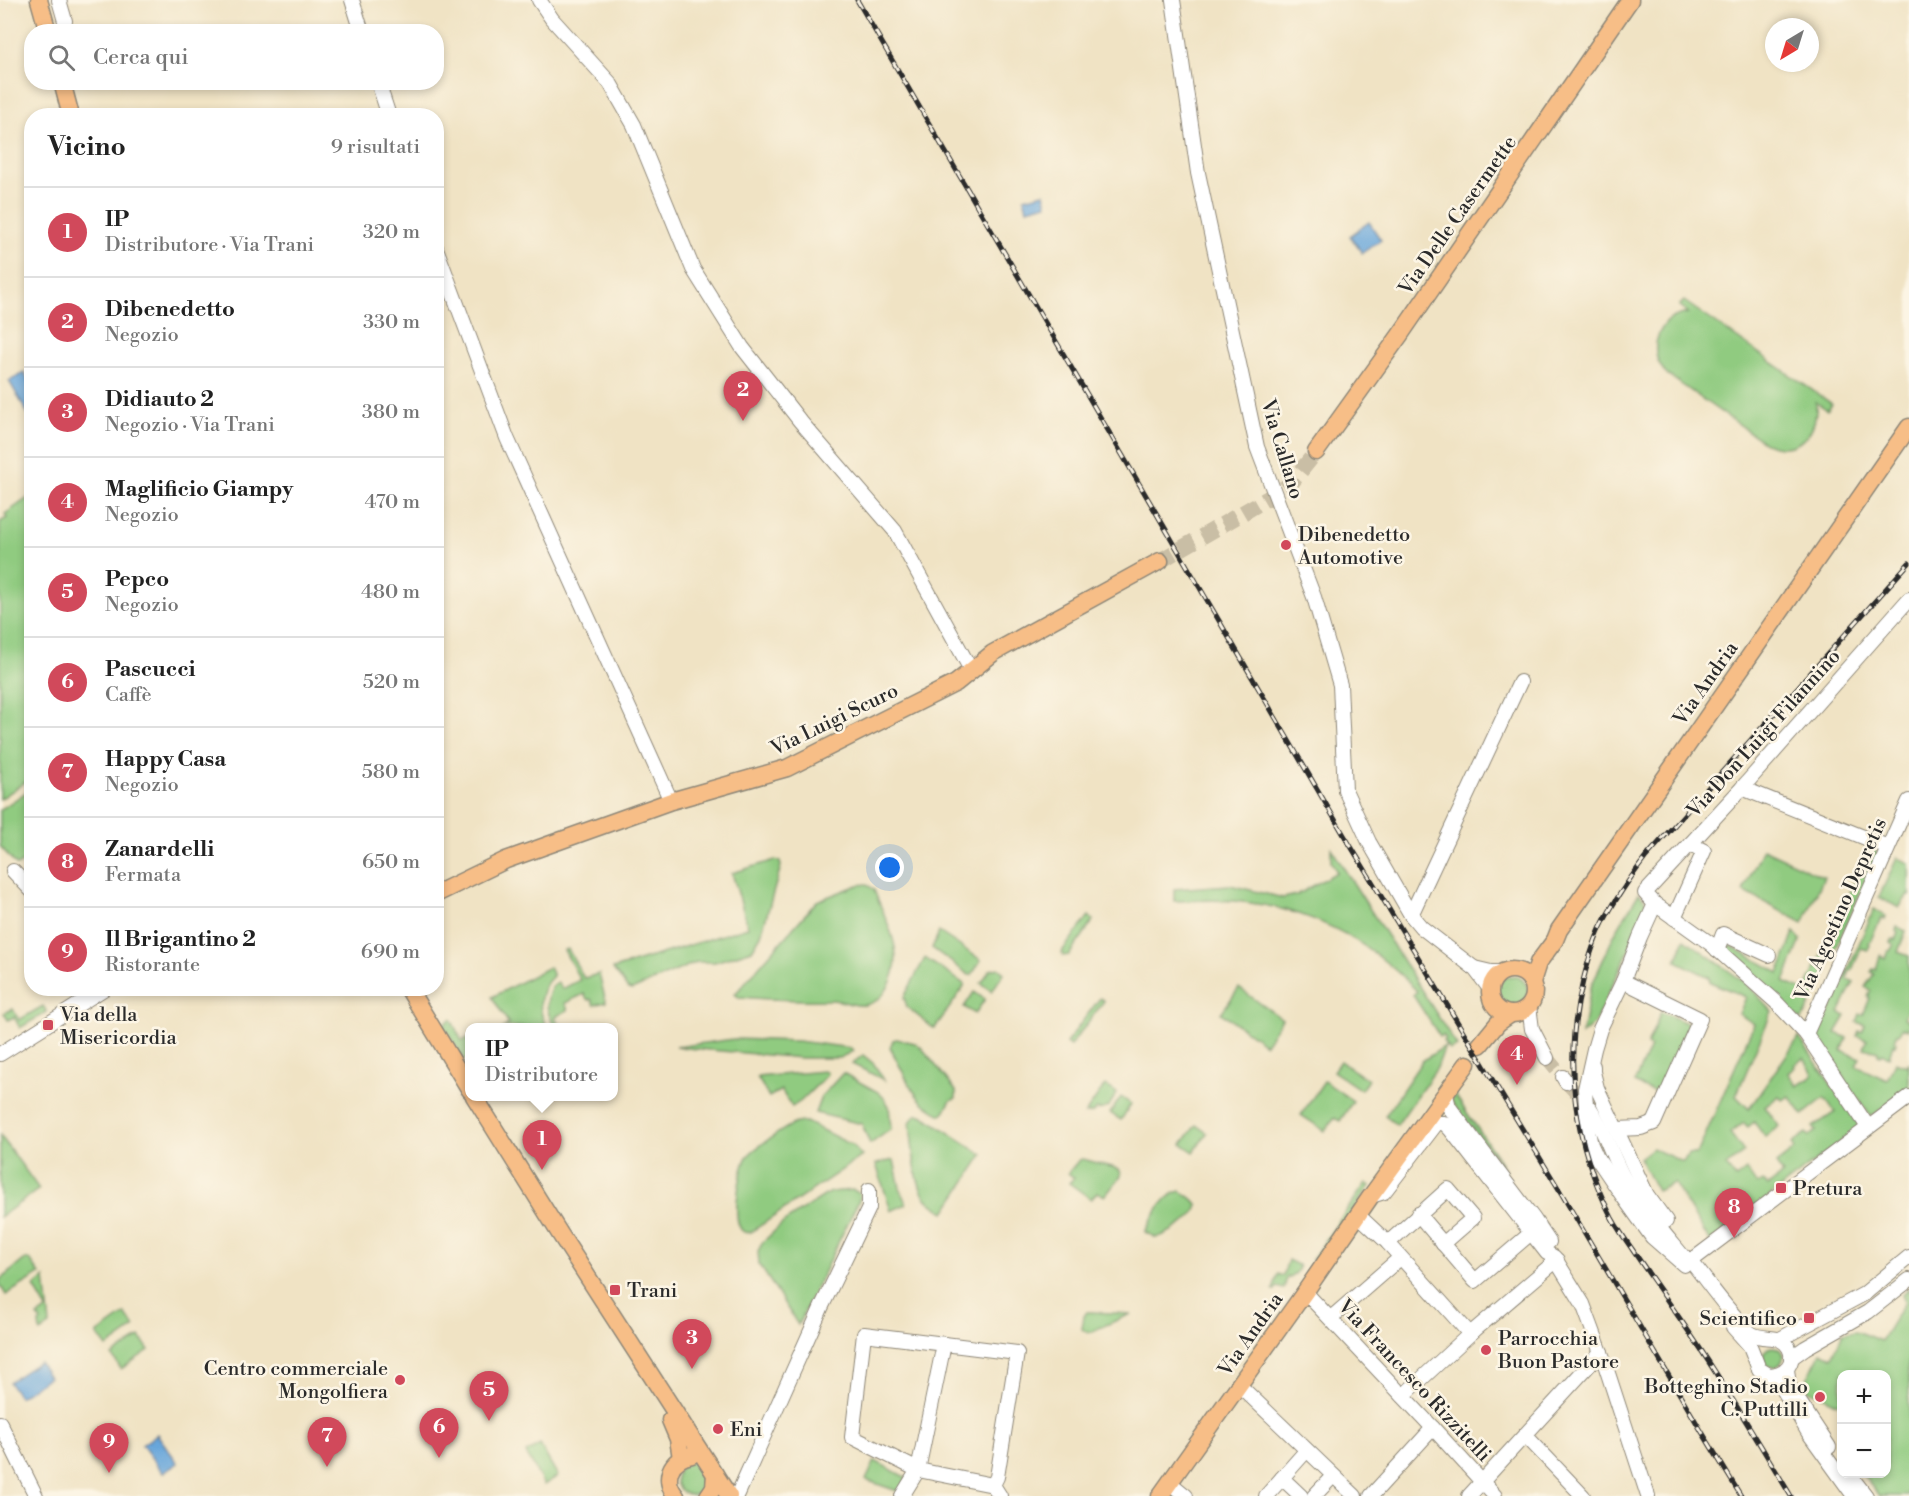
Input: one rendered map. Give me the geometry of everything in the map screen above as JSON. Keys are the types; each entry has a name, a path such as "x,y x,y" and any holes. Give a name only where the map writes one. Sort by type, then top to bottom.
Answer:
{"main road":[{"path":"39,0 46,24"},
{"name":"Via Delle Casermette","path":"1316,452 1400,335 1630,0"},
{"path":"64,90 69,108"},
{"name":"Via Andria","path":"1526,977 1555,940 1559,930 1583,895 1909,427"},
{"name":"Via Luigi Scuro","path":"444,890 506,860 671,801 788,768 956,683 993,653 1160,561"},
{"path":"1494,1006 1493,1018 1484,1039 1498,1023 1519,1011 1533,998 1534,991 1526,977 1512,970 1503,972 1494,978 1490,989 1490,999 1494,1006 1502,1012 1519,1011"},
{"path":"413,996 465,1082"},
{"name":"Via Andria","path":"1165,1489 1467,1064"},
{"path":"477,1101 704,1459"},
{"path":"649,1370 678,1439 681,1458"},
{"path":"674,1495 669,1483 670,1471 676,1461 693,1455 709,1463 722,1485 714,1488 708,1496"}],"street":[{"path":"59,0 65,21"},
{"path":"352,0 360,24"},
{"path":"539,0 552,19 610,83 634,124 693,269 742,347 801,421 895,531 971,670"},
{"name":"Via Callano","path":"1173,0 1198,173 1257,447 1314,597 1340,685 1345,790 1369,842 1411,915 1420,927 1474,968 1490,989"},
{"path":"381,90 386,108"},
{"path":"444,269 507,438 671,801"},
{"name":"Via Don Luigi Filannino","path":"1655,904 1645,893 1742,788 1909,599"},
{"path":"1411,915 1520,682"},
{"path":"1742,788 1888,847"},
{"name":"Via Agostino Depretis","path":"1806,1034 1909,801"},
{"path":"1674,918 1704,851 1690,844"},
{"path":"13,871 24,883"},
{"path":"1854,1496 1808,1432 1784,1391 1769,1375 1759,1369 1750,1347 1726,1320 1687,1260 1652,1237 1597,1158 1591,1145 1587,1127 1585,1089 1594,1049 1600,1029 1655,904 1717,950 1774,1001 1806,1034 1868,1127"},
{"path":"1717,950 1723,934 1769,955"},
{"name":"Via Callano","path":"1474,968 1503,972"},
{"path":"1617,1129 1641,1128 1654,1123 1700,1019 1623,981"},
{"path":"0,1054 93,996"},
{"path":"1519,1011 1532,1029 1547,1058"},
{"path":"1594,1049 1593,1072 1597,1088 1647,1195 1689,1253 1687,1260"},
{"path":"1446,1095 1449,1107 1533,1218 1583,1304 1648,1496"},
{"path":"1687,1260 1909,1097"},
{"path":"1590,1108 1636,1198 1731,1314 1752,1334 1774,1339 1788,1346 1789,1386 1837,1456"},
{"name":"Via Andria","path":"1371,1196 1384,1192 1437,1123 1444,1123 1531,1233"},
{"path":"1388,1243 1448,1189 1473,1218 1443,1244"},
{"path":"737,1496 822,1306 869,1208 869,1190"},
{"path":"1418,1214 1475,1281 1531,1233 1547,1253 1556,1259"},
{"path":"1358,1215 1388,1243 1470,1334"},
{"path":"1754,1358 1758,1345 1864,1294 1909,1257"},
{"path":"1331,1318 1400,1258"},
{"path":"1403,1396 1556,1259"},
{"path":"1769,1375 1776,1375 1805,1348 1868,1312 1909,1280"},
{"name":"Via Francesco Rizzitelli","path":"1305,1292 1495,1496"},
{"path":"864,1334 944,1344 1017,1353 997,1477 997,1491 918,1470 852,1437 864,1334"},
{"path":"902,1496 918,1470 944,1344"},
{"path":"1469,1496 1601,1352"},
{"path":"1239,1385 1356,1496"},
{"path":"0,1423 3,1438 27,1496"},
{"path":"1371,1496 1433,1428"},
{"path":"1525,1435 1583,1496"},
{"path":"3,1438 36,1496"},
{"path":"1266,1496 1306,1451"},
{"path":"1314,1496 1333,1476"},
{"path":"1282,1478 1301,1496"},
{"path":"1853,1478 1866,1496"},
{"path":"1165,1489 1186,1496"}],"green space":[{"path":"1684,301 1832,404 1827,410 1816,402 1813,424 1803,439 1787,447 1765,443 1668,375 1659,363 1656,343 1661,329 1668,321 1688,313 1679,306"},
{"path":"24,501 24,783 0,799 0,522 7,518 5,514"},
{"path":"24,794 24,862 17,866 0,846 0,810"},
{"path":"1870,847 1878,853 1806,1014 1801,1020 1727,950 1730,945 1779,973 1794,932 1801,940 1784,982 1805,991"},
{"path":"1331,848 1457,1046 1449,1050 1443,1041 1446,1039 1443,1035 1440,1037 1413,995 1417,991 1377,955 1334,928 1287,910 1261,905 1226,900 1174,901 1174,889 1230,885 1283,898 1297,895 1337,872 1331,862"},
{"path":"1763,849 1824,877 1803,923 1743,891"},
{"path":"1897,858 1909,863 1909,896 1899,908 1879,897"},
{"path":"775,860 780,862 781,866 761,935 752,950 715,962 697,962 632,990 628,989 613,969 748,927 732,873"},
{"path":"867,884 874,890 896,952 893,976 880,997 872,1003 856,1005 834,1000 738,997 735,994 817,901 858,885"},
{"path":"1639,893 1650,906 1594,1024 1582,1034 1591,987 1615,933"},
{"path":"1874,909 1886,916 1885,919 1881,918 1868,950 1861,948 1850,970 1847,979 1854,982 1839,1013 1846,1016 1836,1033 1847,1038 1842,1051 1860,1058 1856,1066 1887,1080 1895,1062 1907,1066 1909,1062 1909,1088 1871,1117 1814,1036 1826,1021"},
{"path":"1089,916 1093,920 1091,924 1069,955 1063,956 1063,950"},
{"path":"1897,927 1906,931 1898,952 1909,956 1909,1005 1904,1018 1909,1020 1908,1030 1902,1027 1897,1034 1889,1057 1878,1055 1878,1052 1864,1048 1867,1040 1857,1036 1865,1025 1857,1022 1860,1014 1863,1015 1870,998 1868,997 1871,990 1865,987 1874,974 1871,972 1873,969 1876,970 1880,955 1885,958 1890,951 1894,944 1891,942 1895,940 1898,933"},
{"path":"939,932 981,960 972,975 932,948"},
{"path":"1685,939 1747,984 1772,1011 1736,1096 1749,1109 1799,1037 1860,1127 1710,1242 1674,1183 1657,1191 1639,1158 1652,1148 1683,1162 1688,1154 1697,1154 1754,1024 1739,1014 1746,997 1710,982 1709,977 1676,961","holes":["1804,1058 1813,1074 1797,1086 1788,1073","1779,1096 1783,1100 1789,1096 1803,1115 1824,1098 1835,1112 1813,1127 1816,1131 1809,1136 1806,1133 1792,1144 1795,1149 1776,1164 1783,1174 1768,1186 1763,1181 1757,1185 1746,1170 1736,1178 1726,1166 1744,1152 1730,1133 1744,1123 1748,1127 1754,1122 1765,1137 1779,1126 1765,1107"]},
{"path":"568,949 584,978 599,974 606,1002 594,1005 591,999 588,1000 584,994 565,1003 568,1010 555,1017 558,1023 553,1023 547,1006 553,985 558,983 562,989 580,980 564,950"},
{"path":"925,958 964,984 935,1028 907,1007 904,997"},
{"path":"549,967 553,976 544,987 542,994 541,1007 545,1023 508,1023 492,997"},
{"path":"998,968 1004,973 992,991 981,983 990,970"},
{"path":"1512,976 1524,980 1528,992 1524,1004 1512,1008 1500,1004 1496,992 1500,980"},
{"path":"1239,988 1282,1019 1265,1044 1221,1013"},
{"path":"974,992 985,999 975,1014 964,1007"},
{"path":"1100,998 1104,1001 1070,1046 1066,1043"},
{"path":"43,1006 47,1012 20,1028 14,1017 8,1020 4,1013 13,1009 19,1020"},
{"path":"1661,1012 1689,1024 1659,1094 1634,1083 1650,1047 1647,1045"},
{"path":"451,1019 462,1041 465,1040 465,1060 464,1060 443,1025"},
{"path":"734,1039 798,1041 851,1048 853,1051 840,1058 801,1058 675,1047"},
{"path":"893,1040 915,1043 922,1048 956,1091 956,1098 951,1100 942,1115 923,1103 910,1086 890,1048"},
{"path":"1445,1046 1437,1068 1397,1125 1385,1116 1422,1061"},
{"path":"863,1055 874,1064 884,1080 852,1064"},
{"path":"1340,1061 1368,1080 1361,1090 1333,1071"},
{"path":"824,1071 827,1073 826,1076 792,1107 781,1090 769,1097 757,1077"},
{"path":"843,1073 878,1092 889,1106 891,1129 870,1144 862,1124 815,1113 821,1097"},
{"path":"1324,1081 1353,1101 1340,1121 1334,1118 1325,1131 1301,1115"},
{"path":"1105,1085 1117,1093 1111,1102 1103,1109 1096,1109 1092,1113 1085,1114"},
{"path":"1453,1092 1501,1163 1506,1172 1451,1101"},
{"path":"1121,1097 1131,1104 1121,1120 1110,1113"},
{"path":"916,1115 922,1115 983,1155 945,1212 928,1200 919,1182 914,1162 910,1122"},
{"path":"806,1122 852,1145 862,1156 751,1232 743,1232 737,1215 737,1202 741,1174 747,1157 786,1128"},
{"path":"1196,1125 1207,1133 1194,1152 1182,1144"},
{"path":"0,1135 39,1189 0,1217"},
{"path":"1083,1159 1119,1169 1121,1176 1105,1196 1097,1192 1091,1199 1069,1183 1074,1178 1068,1173 1079,1160"},
{"path":"894,1160 906,1204 891,1211 876,1164"},
{"path":"1366,1183 1370,1186 1320,1257 1312,1259"},
{"path":"853,1190 859,1193 860,1198 798,1325 759,1264 758,1251 763,1242 784,1222 830,1192"},
{"path":"1181,1191 1196,1203 1197,1208 1189,1219 1156,1238 1145,1232 1164,1201"},
{"path":"24,1260 30,1260 40,1274 6,1295 0,1285 0,1280"},
{"path":"1288,1260 1298,1265 1299,1268 1295,1274 1287,1277 1284,1289 1277,1287 1273,1290 1278,1274 1283,1276"},
{"path":"45,1278 50,1325 40,1332 39,1323 41,1321 38,1316 47,1309 34,1287"},
{"path":"1909,1288 1909,1496 1879,1496 1865,1478 1891,1478 1891,1370 1837,1370 1837,1403 1803,1387 1821,1352 1832,1357 1843,1333 1856,1331 1881,1341 1905,1302 1902,1295"},
{"path":"1087,1312 1131,1314 1088,1333 1082,1329"},
{"path":"125,1314 135,1327 107,1347 97,1334"},
{"path":"140,1337 149,1350 121,1369 112,1356"},
{"path":"1769,1347 1777,1347 1783,1353 1783,1361 1777,1367 1769,1367 1763,1361 1763,1353"},
{"path":"540,1445 558,1476 544,1485 526,1453"},
{"path":"875,1461 907,1478 900,1492 866,1480"},
{"path":"692,1463 703,1468 708,1479 703,1490 692,1495 681,1490 676,1479 681,1468"}],"water":[{"path":"1044,193 1047,204 1027,209 1024,198"},
{"path":"1369,222 1381,240 1362,253 1350,236"},
{"path":"24,373 24,407 9,381"},
{"path":"39,1362 49,1377 19,1397 9,1382"},
{"path":"157,1434 178,1463 163,1473 142,1445"}],"tunnel":[{"path":"1160,561 1282,490 1292,482 1316,452"},
{"path":"1547,1058 1563,1077"},
{"path":"1566,1082 1590,1108"}],"railway":[{"path":"857,0 1344,835 1557,1186 1741,1496"},
{"path":"1791,1496 1706,1358 1612,1218 1588,1161 1581,1132 1575,1102 1573,1042 1583,981 1597,936 1613,904 1640,865 1909,563"}],"place":[{"name":"Dibenedetto","path":"743,421"},
{"name":"Dibenedetto Automotive","path":"1286,545"},
{"name":"Via della Misericordia","path":"48,1025"},
{"name":"Maglificio Giampy","path":"1517,1085"},
{"name":"IP","path":"542,1170"},
{"name":"Pretura","path":"1781,1188"},
{"name":"Zanardelli","path":"1734,1238"},
{"name":"Trani","path":"615,1290"},
{"name":"Scientifico","path":"1809,1318"},
{"name":"Parrocchia Buon Pastore","path":"1486,1350"},
{"name":"Didiauto 2","path":"692,1369"},
{"name":"Centro commerciale Mongolfiera","path":"400,1380"},
{"name":"Botteghino Stadio C. Puttilli","path":"1820,1397"},
{"name":"Pepco","path":"489,1421"},
{"name":"Eni","path":"718,1429"},
{"name":"Pascucci","path":"439,1458"},
{"name":"Happy Casa","path":"327,1467"},
{"name":"Il Brigantino 2","path":"109,1473"}]}
